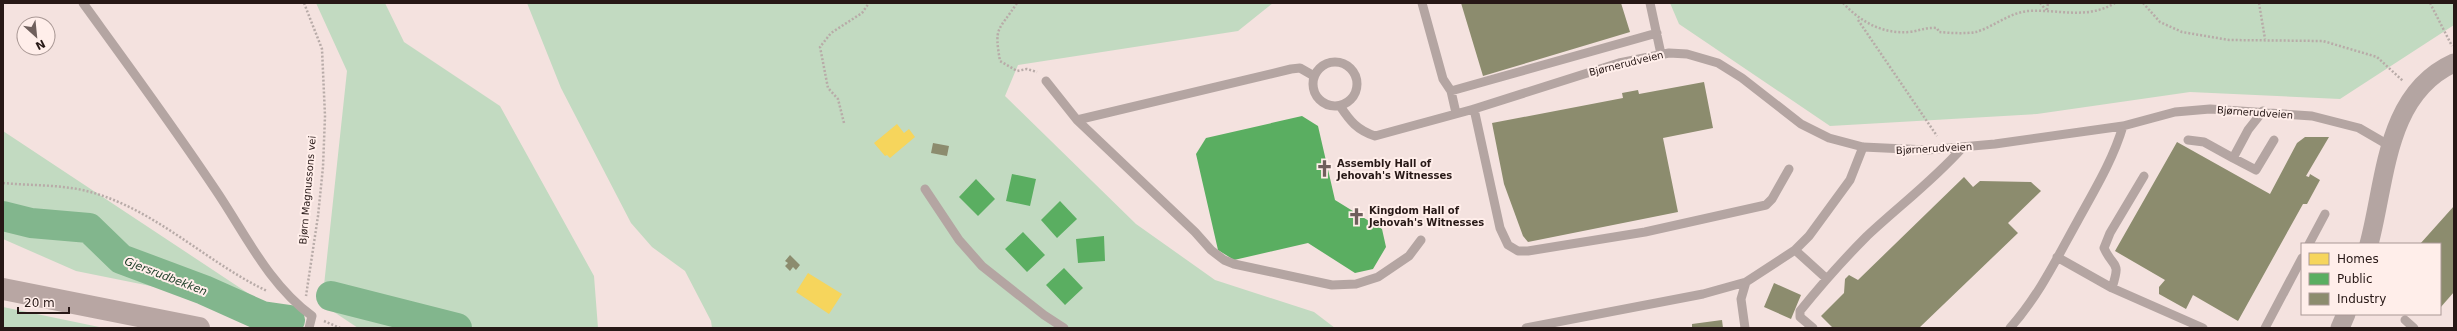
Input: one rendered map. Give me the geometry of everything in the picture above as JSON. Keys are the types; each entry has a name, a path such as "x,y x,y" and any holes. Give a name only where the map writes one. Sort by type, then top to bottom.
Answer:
{"main road":[{"path":"3,289 199,328"}],"street":[{"path":"2368,243 2377,213 2390,146 2399,120 2416,92 2438,72 2454,63"},
{"path":"2340,328 2346,315"}],"lane":[{"path":"83,3 215,189 255,253 291,301 312,316 309,328"},
{"path":"1422,3 1443,79 1451,92 1456,113"},
{"path":"1650,3 1661,54"},
{"path":"1451,92 1657,33"},
{"name":"Bjørnerudveien","path":"1340,106 1357,128 1375,136 1474,109 1619,63 1661,54 1687,54 1718,63 1742,78 1801,124 1829,138 1863,147 1892,150 1948,149 2123,126 2175,112 2210,109 2263,111 2312,116 2359,128 2390,146"},
{"path":"1334,62 1344,64 1353,72 1357,82 1355,93 1348,102 1340,106 1325,104 1317,97 1313,87 1314,76 1323,66 1334,62"},
{"path":"1077,120 1291,69 1300,68 1314,76"},
{"path":"1046,81 1077,120 1195,232 1211,250 1224,260 1234,264 1332,285 1356,284 1378,277 1399,264 1421,240"},
{"path":"1474,109 1500,228 1508,245 1518,251 1566,246 1645,232 1766,205 1772,199 1789,169"},
{"path":"2233,158 2248,130 2263,111"},
{"path":"2010,328 2036,295 2105,171 2118,144 2123,126"},
{"path":"2188,140 2204,142 2256,170 2274,140"},
{"path":"1526,328 1703,294 1746,282 1795,250 1832,207 1850,180 1863,147"},
{"path":"1813,328 1800,317 1800,311 1827,279 1868,236 1942,170 1963,147"},
{"path":"2112,288 2116,274 2116,265 2104,248 2110,233 2144,176"},
{"path":"925,189 959,240 982,266 1044,315 1064,328"},
{"path":"2310,243 2325,214"},
{"path":"1795,250 1827,279"},
{"path":"2057,257 2112,288 2203,328"},
{"path":"2265,328 2301,260"},
{"path":"1745,328 1741,299 1746,282"},
{"path":"2406,320 2414,328"}],"path":[{"name":"Bjørn Magnussons vei","path":"301,308 308,288 318,216 323,167 325,116 322,49 304,3"},
{"path":"844,123 838,99 828,88 820,48 831,32 862,13 869,3"},
{"path":"1017,3 997,33 996,41 1000,61 1017,71 1027,69 1037,72 1046,81"},
{"path":"1843,3 1856,18 1930,127 1948,149"},
{"path":"2040,3 2047,11"},
{"path":"2047,11 2048,3"},
{"path":"1856,18 1886,31 1911,31 1926,27 1937,28 1939,32 1975,32 2026,11 2081,14 2103,10 2115,3"},
{"path":"2143,3 2160,22 2182,32 2229,40 2265,39 2323,41 2376,57 2408,85"},
{"path":"2259,3 2265,39"},
{"path":"2430,3 2454,50"},
{"path":"3,183 74,189 94,193 120,203 252,284 282,299 291,301"},
{"path":"312,316 340,328"}],"green space":[{"path":"316,3 385,3 404,42 500,106 594,276 598,328 358,328 322,304 347,71"},
{"path":"527,3 1273,3 1238,31 1018,65 1005,96 1136,224 1215,280 1314,312 1335,328 712,328 711,321 685,271 652,247 631,223 561,88"},
{"path":"1670,3 2454,3 2454,25 2340,99 2190,92 2037,114 1830,126 1679,24"},
{"path":"3,131 275,311 76,271 3,239"},
{"path":"3,307 104,328 3,328"}],"building: Homes":[{"path":"897,124 904,133 909,129 915,137 890,158 887,155 885,156 874,143"},
{"path":"808,273 842,294 829,314 796,292"}],"building: Public":[{"path":"1302,116 1318,126 1335,200 1382,229 1386,247 1373,269 1355,273 1308,243 1234,260 1218,250 1196,154 1206,138"},
{"path":"1012,174 1036,179 1030,206 1006,201"},
{"path":"976,179 995,199 978,216 959,197"},
{"path":"1060,201 1077,219 1057,238 1041,220"},
{"path":"1023,232 1045,255 1027,272 1005,249"},
{"path":"1104,236 1105,261 1078,263 1076,239"},
{"path":"1064,268 1083,288 1065,305 1046,285"}],"building: Industry":[{"path":"1461,3 1621,3 1630,32 1483,76"},
{"path":"1704,82 1713,128 1663,138 1678,212 1528,242 1523,236 1504,184 1492,123 1623,98 1622,93 1638,90 1639,94"},
{"path":"2305,137 2329,137 2306,176 2309,177 2310,174 2320,180 2307,204 2303,204 2238,321 2193,295 2186,309 2159,294 2159,287 2165,280 2115,251 2177,142 2270,194 2297,143"},
{"path":"933,143 949,146 947,156 931,153"},
{"path":"1964,177 1973,187 1980,181 2031,182 2041,191 2008,223 2018,233 1919,328 1833,328 1821,316 1844,293 1845,279 1849,275 1858,280"},
{"path":"2454,206 2454,292 2441,307 2441,243 2421,243"},
{"path":"790,255 800,265 796,270 793,267 790,271 785,266 788,263 785,261"},
{"path":"1774,283 1801,295 1791,319 1764,307"},
{"path":"1722,320 1723,328 1692,328 1692,324"}],"waterway":[{"name":"Gjersrudbekken","path":"3,216 31,223 89,228 121,259 204,290 262,316 290,320"},
{"name":"Gjersrudbekken","path":"331,296 457,328"}],"place":[{"name":"Assembly Hall of Jehovah's Witnesses","path":"1324,169"},
{"name":"Kingdom Hall of Jehovah's Witnesses","path":"1356,216"}]}
